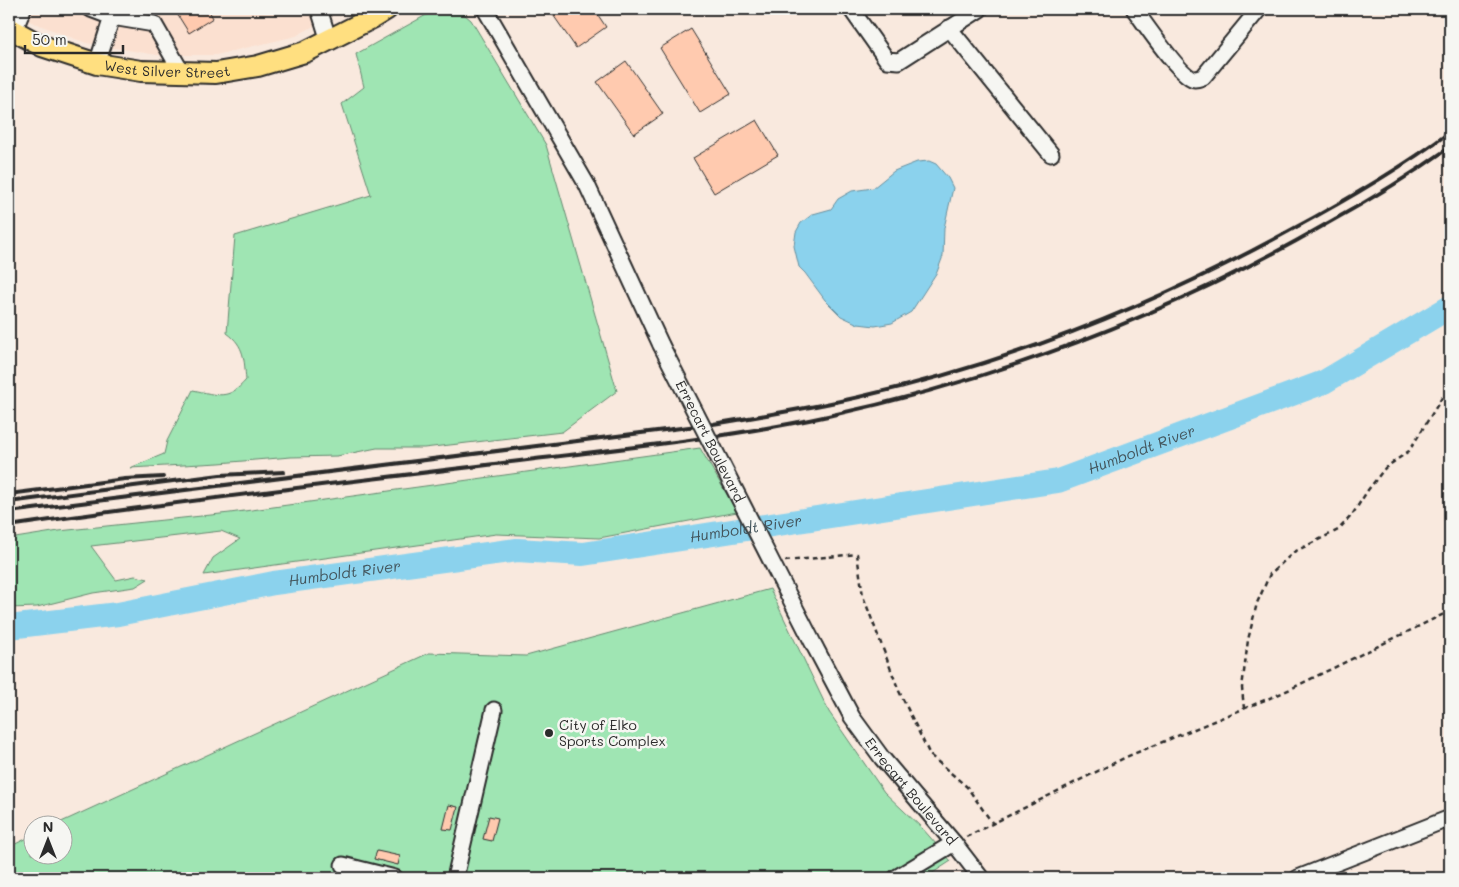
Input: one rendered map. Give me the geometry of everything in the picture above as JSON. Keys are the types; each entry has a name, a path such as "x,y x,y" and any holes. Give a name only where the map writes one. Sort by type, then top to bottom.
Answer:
{"main road":[{"name":"West Silver Street","path":"12,30 42,46 97,64 141,71 216,73 258,66 305,52 388,9"}],"street":[{"path":"12,30 23,9"},
{"path":"92,9 112,17 154,24 182,73"},
{"path":"319,9 329,41"},
{"name":"Errecart Boulevard","path":"485,9 587,185 661,345 852,717 882,758 981,878"},
{"path":"851,9 887,60 899,61 980,9"},
{"path":"1134,9 1174,62 1186,75 1196,79 1203,77 1259,9"},
{"path":"97,64 112,17"},
{"path":"950,28 1051,154"},
{"path":"455,878 494,710"},
{"path":"1298,878 1450,818"},
{"path":"896,878 954,843"},
{"path":"343,865 395,878"}],"path":[{"path":"1244,709 1242,688 1248,640 1257,603 1270,574 1294,552 1338,530 1352,515 1368,490 1386,468 1409,450 1444,396 1450,392"},
{"path":"772,562 857,554 863,596 899,691 930,755 967,787 993,824"},
{"path":"954,843 1126,757 1282,693 1450,611"}],"shaded area":[{"path":"9,9 344,9 296,36 216,55 157,55 86,43 16,16"}],"green space":[{"path":"437,9 458,9 471,20 546,145 617,391 562,432 424,448 377,448 337,456 291,457 130,468 164,454 167,441 193,390 216,395 228,394 240,387 246,380 244,360 240,348 227,333 235,236 371,195 342,104 364,87 356,54"},
{"path":"700,448 737,512 599,538 496,534 204,575 213,558 240,539 221,531 91,546 116,580 135,576 148,579 135,587 93,593 37,607 9,608 9,539 59,531 230,513"},
{"name":"City of Elko Sports Complex","path":"770,589 829,712 884,792 922,828 951,861 925,878 9,878 9,847 22,841 22,864 72,864 72,817 429,653 526,656"}],"water":[{"path":"929,161 936,164 948,178 953,188 944,228 943,256 937,272 911,312 892,323 875,326 858,324 841,316 825,300 799,267 794,246 796,232 801,223 813,214 831,209 838,199 852,191 873,188 894,171 917,162"}],"building":[{"path":"174,9 208,9 213,18 189,33"},
{"path":"549,9 594,9 606,27 576,48"},
{"path":"691,29 731,94 700,113 660,48"},
{"path":"626,61 663,114 634,134 597,82"},
{"path":"757,120 778,155 714,193 693,158"},
{"path":"449,805 458,807 452,830 443,829"},
{"path":"489,816 498,818 492,841 483,839"},
{"path":"377,851 400,856 398,865 374,859"}],"waterway":[{"name":"Humboldt River","path":"9,627 118,614 274,583 517,550 583,554 1058,481 1324,382 1450,307"}],"railway":[{"path":"9,512 713,424 823,405 915,383 970,367 1080,329 1186,283 1238,258 1351,197 1450,132"},
{"path":"9,526 206,499 719,436 828,416 894,400 1022,362 1148,314 1269,256 1359,205 1450,147"},
{"path":"9,502 220,475 284,472"},
{"path":"9,494 125,479 163,477"}],"place":[{"name":"City of Elko Sports Complex","path":"549,733"}]}
